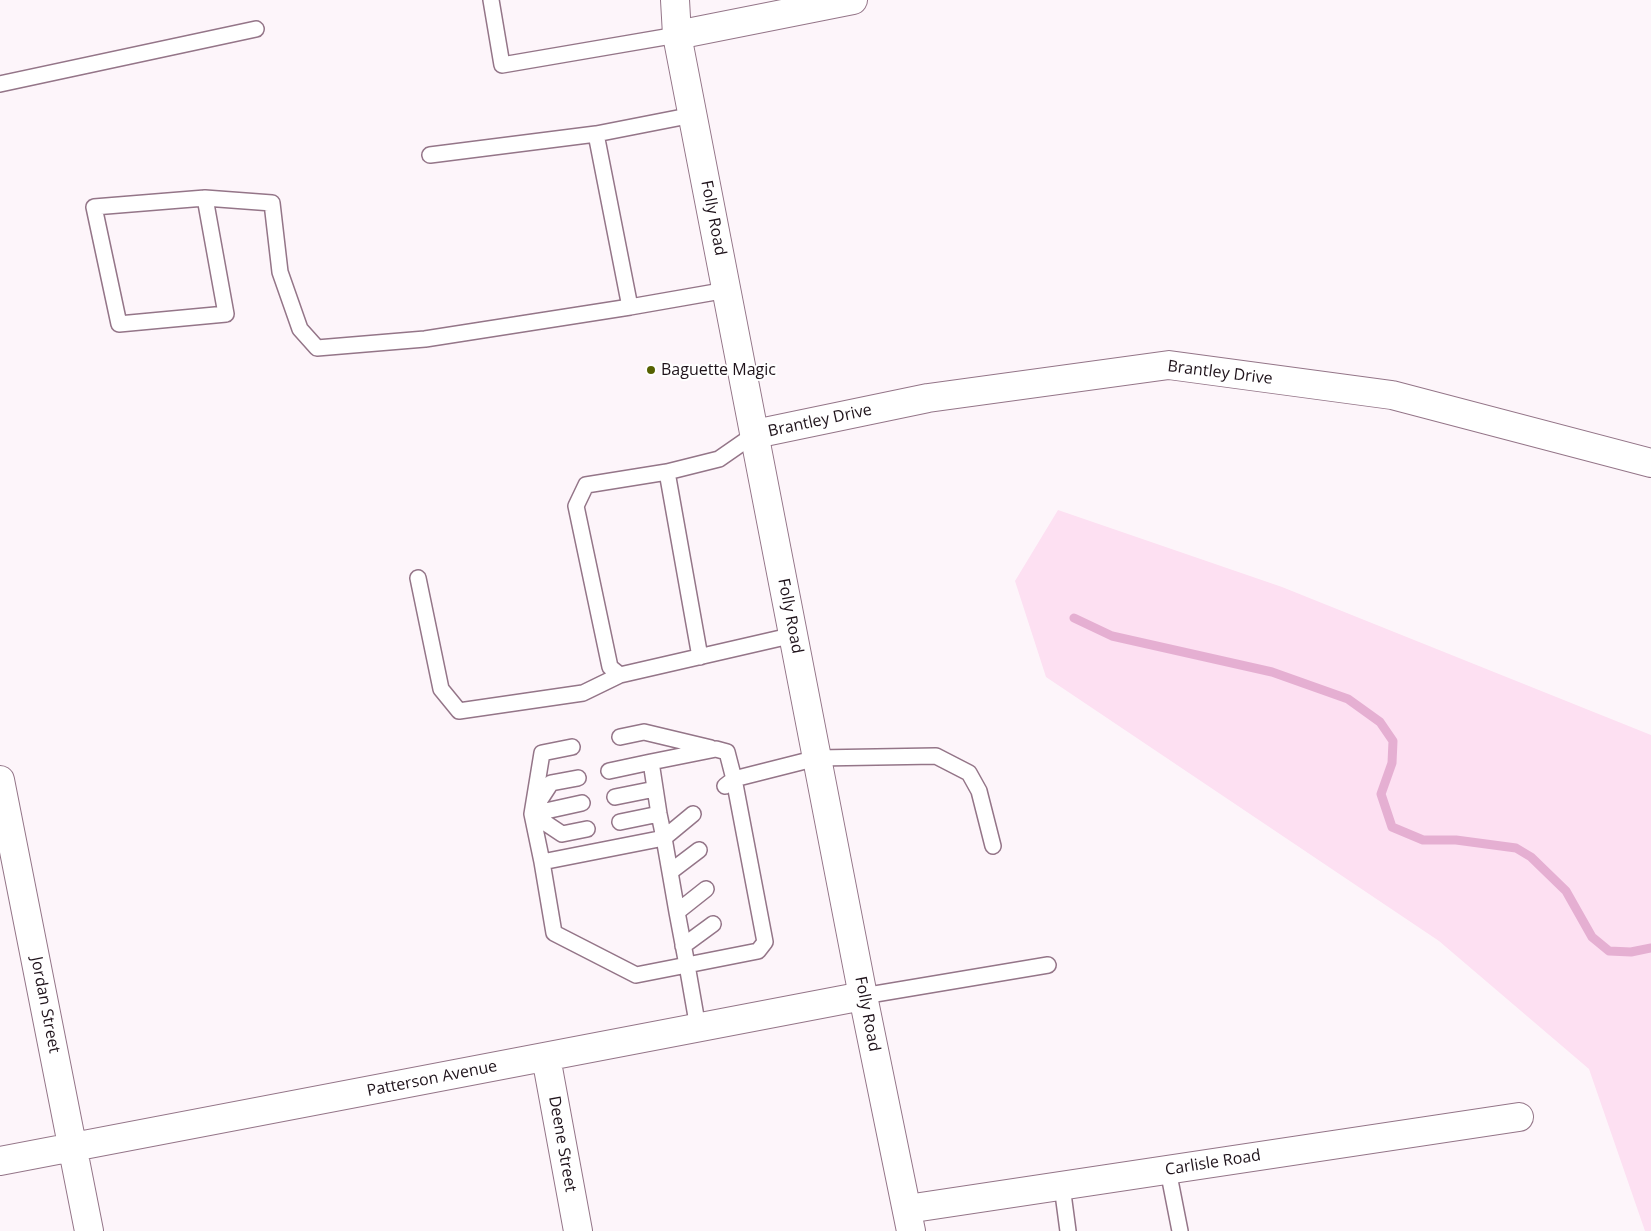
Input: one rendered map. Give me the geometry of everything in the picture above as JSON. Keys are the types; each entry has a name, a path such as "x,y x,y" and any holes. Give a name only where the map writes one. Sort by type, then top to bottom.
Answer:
{"street":[{"name":"Folly Road","path":"675,0 677,35 863,996 909,1220"},
{"path":"677,35 800,5 853,0"},
{"name":"Brantley Drive","path":"755,434 928,398 1169,365 1392,395 1651,463"},
{"name":"Jordan Street","path":"0,780 89,1231"},
{"name":"Patterson Avenue","path":"0,1161 863,996"},
{"name":"Deene Street","path":"546,1057 578,1231"},
{"name":"Carlisle Road","path":"909,1220 1062,1186 1519,1117"}],"lane":[{"path":"491,0 502,65 677,35"},
{"path":"0,84 256,29"},
{"path":"430,155 596,134 693,115"},
{"path":"596,134 630,307"},
{"path":"205,198 226,314 119,324 94,207 205,198 272,203 280,272 300,329 317,348 425,339 727,290"},
{"path":"620,675 610,667 576,506 586,485 666,472 719,459 755,434"},
{"path":"666,472 700,656"},
{"path":"418,578 440,689 459,711 583,692 620,675 794,635"},
{"path":"572,747 542,753 532,814 554,933 636,975 758,951 765,942 752,897 744,859 730,783 727,752 644,732 620,737"},
{"path":"610,771 716,749"},
{"path":"730,783 817,758 936,756 969,773 979,791 993,846"},
{"path":"651,762 698,1028"},
{"path":"532,814 551,783 578,778"},
{"path":"615,797 655,789"},
{"path":"532,814 582,803"},
{"path":"532,814 562,834 587,829"},
{"path":"620,822 660,814"},
{"path":"542,862 664,838 693,814"},
{"path":"670,872 699,850"},
{"path":"677,912 706,889"},
{"path":"683,946 713,924"},
{"path":"863,996 1048,965"},
{"path":"1168,1170 1180,1231"},
{"path":"1062,1186 1068,1231"}],"shaded area":[{"path":"1058,510 1282,587 1651,735 1651,1231 1645,1231 1589,1069 1439,941 1046,677 1015,581"}],"waterway":[{"path":"1074,618 1112,636 1272,672 1348,699 1380,722 1393,741 1392,763 1381,794 1392,827 1423,840 1456,840 1516,848 1531,857 1566,891 1592,937 1609,951 1631,952 1651,948"}],"place":[{"name":"Baguette Magic","path":"651,370"}]}
